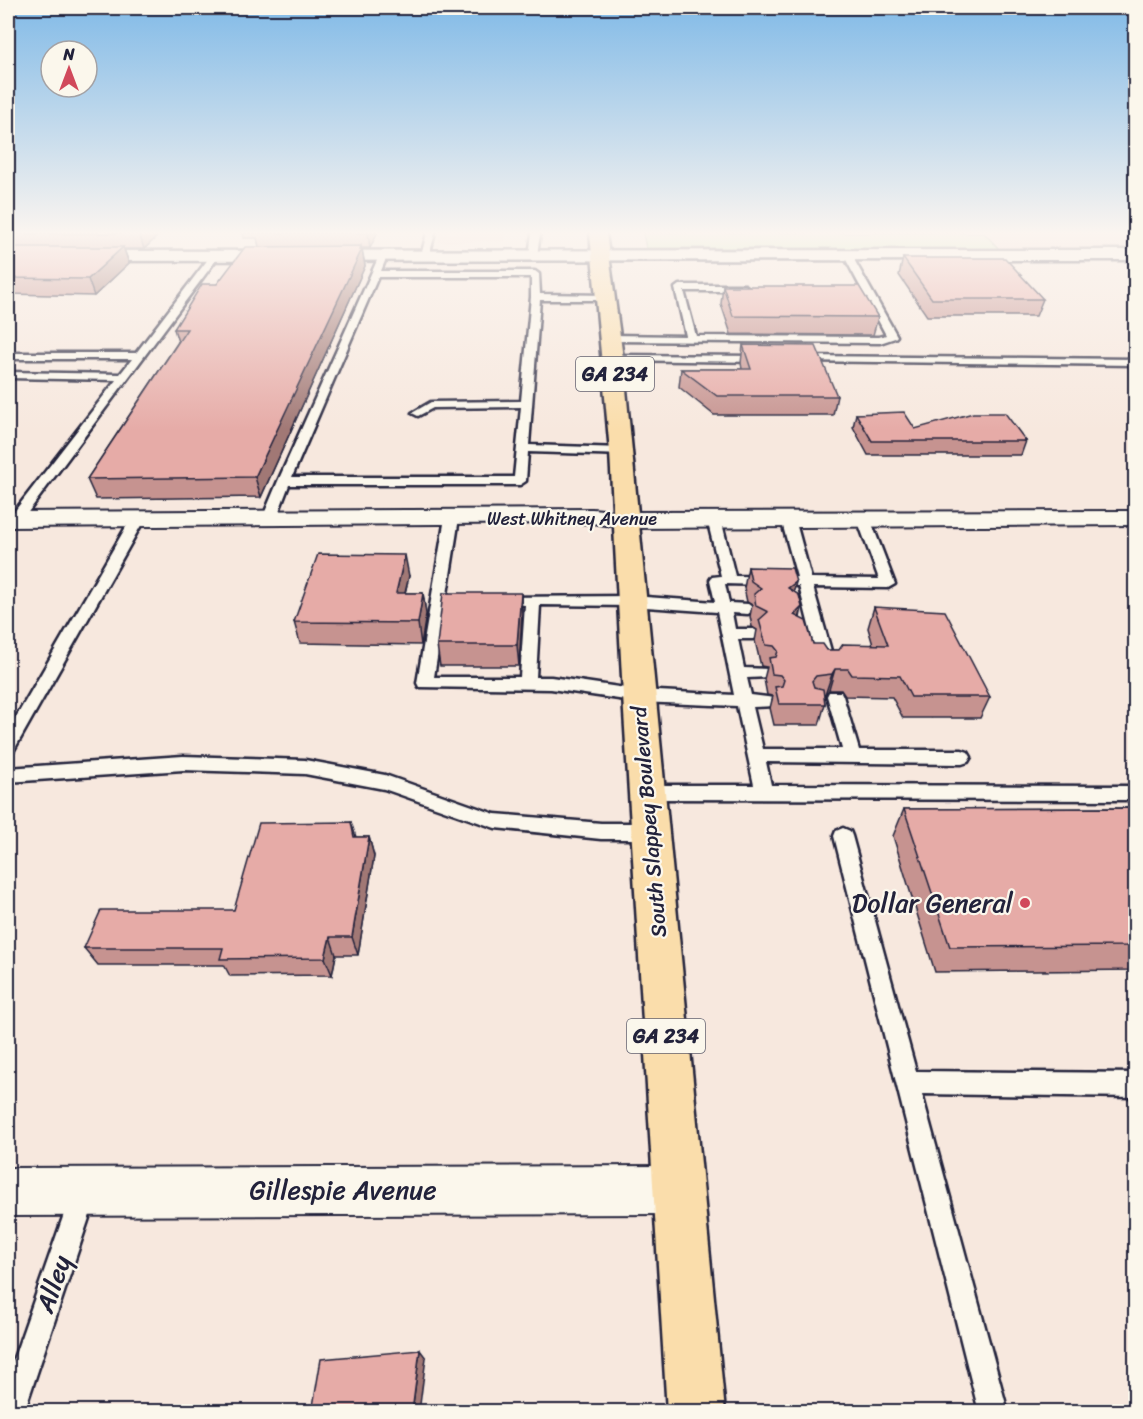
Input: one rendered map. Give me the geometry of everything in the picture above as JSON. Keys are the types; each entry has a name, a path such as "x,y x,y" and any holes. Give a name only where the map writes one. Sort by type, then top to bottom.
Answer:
{"main road":[{"name":"South Slappey Boulevard","path":"604,299 612,348 622,452 639,696 696,1412"}],"street":[{"name":"West Whitney Avenue","path":"11,520 592,516 626,520 1136,518"},
{"name":"Gillespie Avenue","path":"8,1192 678,1190"}],"lane":[{"path":"11,520 182,299"},
{"path":"269,519 364,299"},
{"path":"284,481 520,481 536,299"},
{"path":"682,299 692,339"},
{"path":"612,348 692,339 880,340 892,336 872,299"},
{"path":"612,348 779,359"},
{"path":"8,356 139,356"},
{"path":"791,359 1136,362"},
{"path":"8,375 124,376"},
{"path":"418,412 431,405 527,404"},
{"path":"523,448 622,452"},
{"path":"452,518 445,600 425,683 551,683 639,696 769,702"},
{"path":"714,519 729,580"},
{"path":"788,519 827,665"},
{"path":"764,792 717,580 888,584 864,519"},
{"path":"8,745 138,520"},
{"path":"485,600 632,601 748,609"},
{"path":"528,683 533,600"},
{"path":"793,609 812,610"},
{"path":"729,634 754,634"},
{"path":"799,634 819,635"},
{"path":"477,683 479,666"},
{"path":"738,673 763,673"},
{"path":"816,703 836,699 852,756"},
{"path":"756,755 962,757"},
{"path":"8,775 183,763 305,767 385,783 495,821 601,831 648,812 764,792 1136,793"},
{"path":"843,836 994,1412"},
{"path":"908,1082 1136,1085"},
{"name":"Alley","path":"9,1412 85,1191"}],"building":[{"path":"193,299 338,299 255,477 87,479 187,329 174,329"},
{"path":"727,299 867,299 878,317 733,316"},
{"path":"743,345 816,346 837,396 717,396 681,369 751,369"},
{"path":"904,412 915,429 973,413 1005,413 1026,441 872,441 856,414"},
{"path":"318,554 405,555 396,593 423,593 418,623 294,622"},
{"path":"748,567 792,568 796,582 788,588 799,595 802,607 794,615 806,621 813,644 823,644 827,650 839,650 843,644 888,645 874,607 945,611 990,697 911,697 900,676 852,675 848,669 835,669 832,674 816,676 812,681 814,687 823,689 825,704 779,704 775,687 782,686 784,680 780,675 772,674 769,658 776,657 778,651 774,646 766,645 759,620 768,612 756,606 754,594 761,588 751,581"},
{"path":"443,593 521,593 517,645 437,645"},
{"name":"Dollar General","path":"1136,808 1136,946 950,947 904,809"},
{"path":"351,822 354,837 369,837 352,937 330,937 325,958 220,959 223,948 84,948 101,910 234,910 259,823"},
{"path":"420,1350 412,1412 312,1412 321,1359"}],"place":[{"name":"Dollar General","path":"1025,903"}]}
